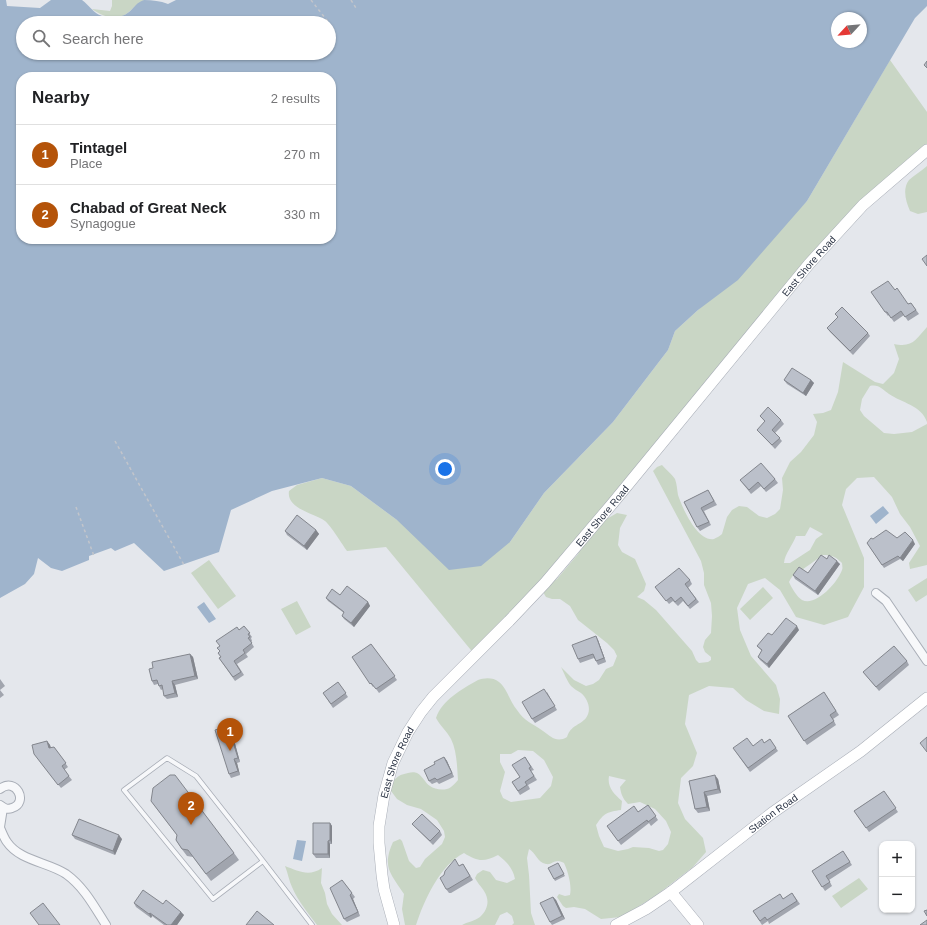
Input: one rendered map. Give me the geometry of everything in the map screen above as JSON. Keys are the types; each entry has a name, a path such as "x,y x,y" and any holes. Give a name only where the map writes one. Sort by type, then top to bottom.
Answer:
{"main road":[{"name":"East Shore Road","path":"394,925 384,889 379,843 379,826 384,795 393,763 408,732 421,712 433,697 545,583 833,236 863,205 927,150"},
{"name":"Station Road","path":"616,925 646,909 671,892 772,813 861,751 927,698"},
{"path":"671,892 698,925"}],"street":[{"path":"876,593 886,601 927,661"},
{"path":"0,789 4,786 11,786 20,794 17,805 11,809 2,806 0,827 7,842 16,851 29,858 49,865 65,874 76,883 88,897 106,925"}],"lane":[{"path":"264,861 213,899 124,790 167,758 196,776 264,861 312,925"}],"path":[{"path":"311,0 324,16"},
{"path":"351,0 356,8"},
{"path":"115,441 184,565"},
{"path":"76,506 94,556"}],"green space":[{"path":"112,0 145,0 121,16 106,16 92,9 110,11"},
{"path":"890,60 927,112 927,150 867,201 612,504 475,655 386,547 347,551 325,521 302,510 292,502 289,497 289,491 297,485 322,478 351,486 397,520 510,542 544,493 613,422 668,350 675,331 807,201"},
{"path":"927,166 927,212 918,214 910,211 906,200 905,191 909,180"},
{"path":"927,327 927,422 924,416 916,408 876,386 870,386 862,399 860,410 864,416 884,433 894,434 912,432 927,424 927,565 910,569 909,563 920,546 910,527 900,514 892,497 874,477 857,478 846,489 842,505 864,558 864,587 848,617 824,625 796,617 780,590 765,578 748,584 737,608 740,630 751,656 776,685 780,699 779,714 764,711 746,700 733,688 709,686 689,695 685,724 697,753 693,766 681,778 678,803 685,819 703,838 706,852 693,867 654,897 621,917 601,919 585,909 574,907 566,908 563,906 557,897 559,894 565,896 570,895 569,879 564,863 558,861 548,864 543,863 529,849 527,858 531,913 535,925 512,925 514,923 512,916 507,912 500,915 495,925 462,925 480,917 485,911 487,905 486,894 475,878 477,874 483,870 490,872 496,880 507,883 515,879 513,871 509,865 498,855 489,859 481,860 464,853 455,859 440,874 428,894 416,925 405,925 402,909 404,894 391,875 388,864 388,858 393,842 400,839 402,841 409,861 416,868 420,867 425,859 442,844 445,837 444,831 437,820 421,809 407,805 397,799 391,791 391,787 395,779 412,772 419,774 428,785 438,789 449,788 458,780 453,744 436,718 443,706 453,696 478,680 486,678 494,679 502,685 515,707 526,720 551,737 563,739 567,737 573,728 586,718 589,708 586,698 571,686 561,667 574,680 586,686 599,680 606,669 613,666 617,656 614,650 578,620 570,606 560,599 546,597 543,592 545,586 557,579 578,554 585,541 605,520 617,513 627,515 620,528 618,545 622,552 635,559 646,584 644,591 637,597 644,600 656,610 692,651 699,663 708,662 711,660 711,657 705,652 703,647 705,640 711,633 712,616 711,603 704,585 704,573 701,561 653,471 662,465 674,477 678,495 691,523 696,530 708,538 714,539 722,534 727,517 732,510 739,506 747,507 759,516 767,518 775,514 780,509 783,490 782,478 790,462 801,452 814,435 817,422 813,414 831,410 838,392 843,362 875,382 883,384 894,373 899,359 894,344 906,345 914,342","holes":["810,527 823,534 816,539 810,550 790,563 784,563 796,536 805,536","823,555 836,558 842,563 840,575 831,587 820,597 808,601 800,599 789,582 794,575","518,750 533,751 544,760 553,777 551,786 540,798 511,802 503,798 500,791 505,772 500,762 500,754 511,754","609,776 626,780 620,787 622,796 628,804 640,802 655,809 666,821 671,832 668,844 663,850 659,851 649,848 633,847 618,851 604,847 596,825 606,814 621,810 622,801 616,796 610,787"]},
{"path":"209,560 236,596 218,609 191,573"},
{"path":"927,578 927,595 916,602 908,590"},
{"path":"763,587 773,598 750,620 740,609"},
{"path":"297,601 311,627 296,635 281,609"},
{"path":"285,866 308,873 322,868 321,883 327,904 332,914 342,925 317,925 294,892"},
{"path":"859,878 868,889 841,908 832,896"}],"water":[{"path":"0,0 6,0 7,6 40,8 51,0 82,0 102,16 16,16 16,60 336,60 336,16 122,16 144,0 168,4 176,0 927,0 927,6 915,18 807,201 738,280 698,310 675,331 668,350 613,422 544,493 510,542 481,566 449,570 397,520 351,486 322,478 272,491 231,510 219,552 164,571 134,543 115,551 111,548 89,556 89,560 62,571 51,568 38,558 34,574 25,584 0,598"},
{"path":"883,506 889,513 876,524 870,516"},
{"path":"204,602 216,619 209,623 197,607"},
{"path":"297,840 306,841 302,861 293,859"}],"building":[{"path":"927,61 927,68 924,65"},
{"path":"927,255 927,266 922,259"},
{"path":"888,281 895,290 897,288 908,304 911,303 916,310 905,317 901,311 891,318 887,312 885,312 871,292"},
{"path":"842,307 868,333 850,351 827,328 838,317 835,314"},
{"path":"792,368 811,380 803,393 784,380"},
{"path":"768,407 781,420 772,430 780,438 772,445 757,430 765,421 760,416"},
{"path":"761,463 775,479 764,489 758,482 749,490 740,480"},
{"path":"708,490 714,501 701,508 709,522 697,527 684,502"},
{"path":"297,515 316,530 304,546 285,531"},
{"path":"886,530 897,538 905,532 913,540 900,558 898,556 882,565 867,543 871,538 873,539"},
{"path":"821,555 827,559 829,555 837,561 815,591 793,575 799,567 808,573"},
{"path":"679,568 690,580 685,584 696,599 688,606 681,597 675,602 671,597 666,601 655,587"},
{"path":"347,586 368,602 351,623 342,616 344,612 326,598 332,589 340,595"},
{"path":"786,618 797,626 767,664 758,657 762,650 757,646 768,633 772,635"},
{"path":"244,626 250,633 248,634 250,637 248,638 252,643 243,650 245,653 234,661 241,672 233,677 219,658 221,657 218,653 220,651 217,648 220,646 216,641 237,627 239,630"},
{"path":"596,636 604,658 596,661 593,654 578,659 572,645"},
{"path":"371,644 395,676 376,689 371,683 370,684 352,657"},
{"path":"894,646 907,661 876,687 863,672"},
{"path":"190,654 195,676 172,681 175,693 164,696 162,685 159,686 157,680 152,681 149,669 153,668 152,662"},
{"path":"338,682 346,693 331,704 323,693"},
{"path":"544,689 555,706 532,719 522,702"},
{"path":"824,692 836,711 830,715 834,721 804,741 788,716"},
{"path":"225,727 228,737 231,736 238,758 234,759 238,771 229,774 215,730"},
{"path":"927,737 927,752 920,743"},
{"path":"747,738 753,746 762,739 764,743 770,739 776,748 748,768 733,748"},
{"path":"47,741 49,748 54,747 66,763 62,766 69,776 58,785 34,754 32,745"},
{"path":"444,757 452,773 437,780 435,778 429,781 424,770 435,764 434,762"},
{"path":"525,757 534,776 525,782 527,785 518,791 512,782 520,777 512,765"},
{"path":"170,775 175,775 234,853 206,874 188,850 182,849 176,840 177,835 151,801 153,788"},
{"path":"715,775 718,789 704,792 707,807 695,809 689,781"},
{"path":"884,791 896,808 866,828 854,811"},
{"path":"648,805 656,816 648,822 647,820 618,841 607,826 634,806 638,812"},
{"path":"422,814 440,831 430,841 412,824"},
{"path":"79,819 119,835 113,851 72,835"},
{"path":"313,823 330,823 328,854 313,854"},
{"path":"843,851 850,862 826,876 830,882 822,887 812,871"},
{"path":"455,859 459,866 463,864 470,876 446,889 440,878 444,875 445,871"},
{"path":"558,863 564,874 554,879 548,868"},
{"path":"342,880 352,893 350,895 358,912 344,919 330,888"},
{"path":"143,890 163,904 166,900 181,912 171,925 167,925 134,903"},
{"path":"792,893 797,901 767,920 765,917 760,921 753,911 780,894 783,899"},
{"path":"553,897 562,916 550,922 540,903"},
{"path":"43,903 60,925 39,925 30,913"},
{"path":"257,911 274,925 246,925"},
{"path":"927,920 927,925 920,925"}],"place":[{"name":"Tintagel","path":"230,751"},
{"name":"Chabad of Great Neck","path":"191,825"}]}
